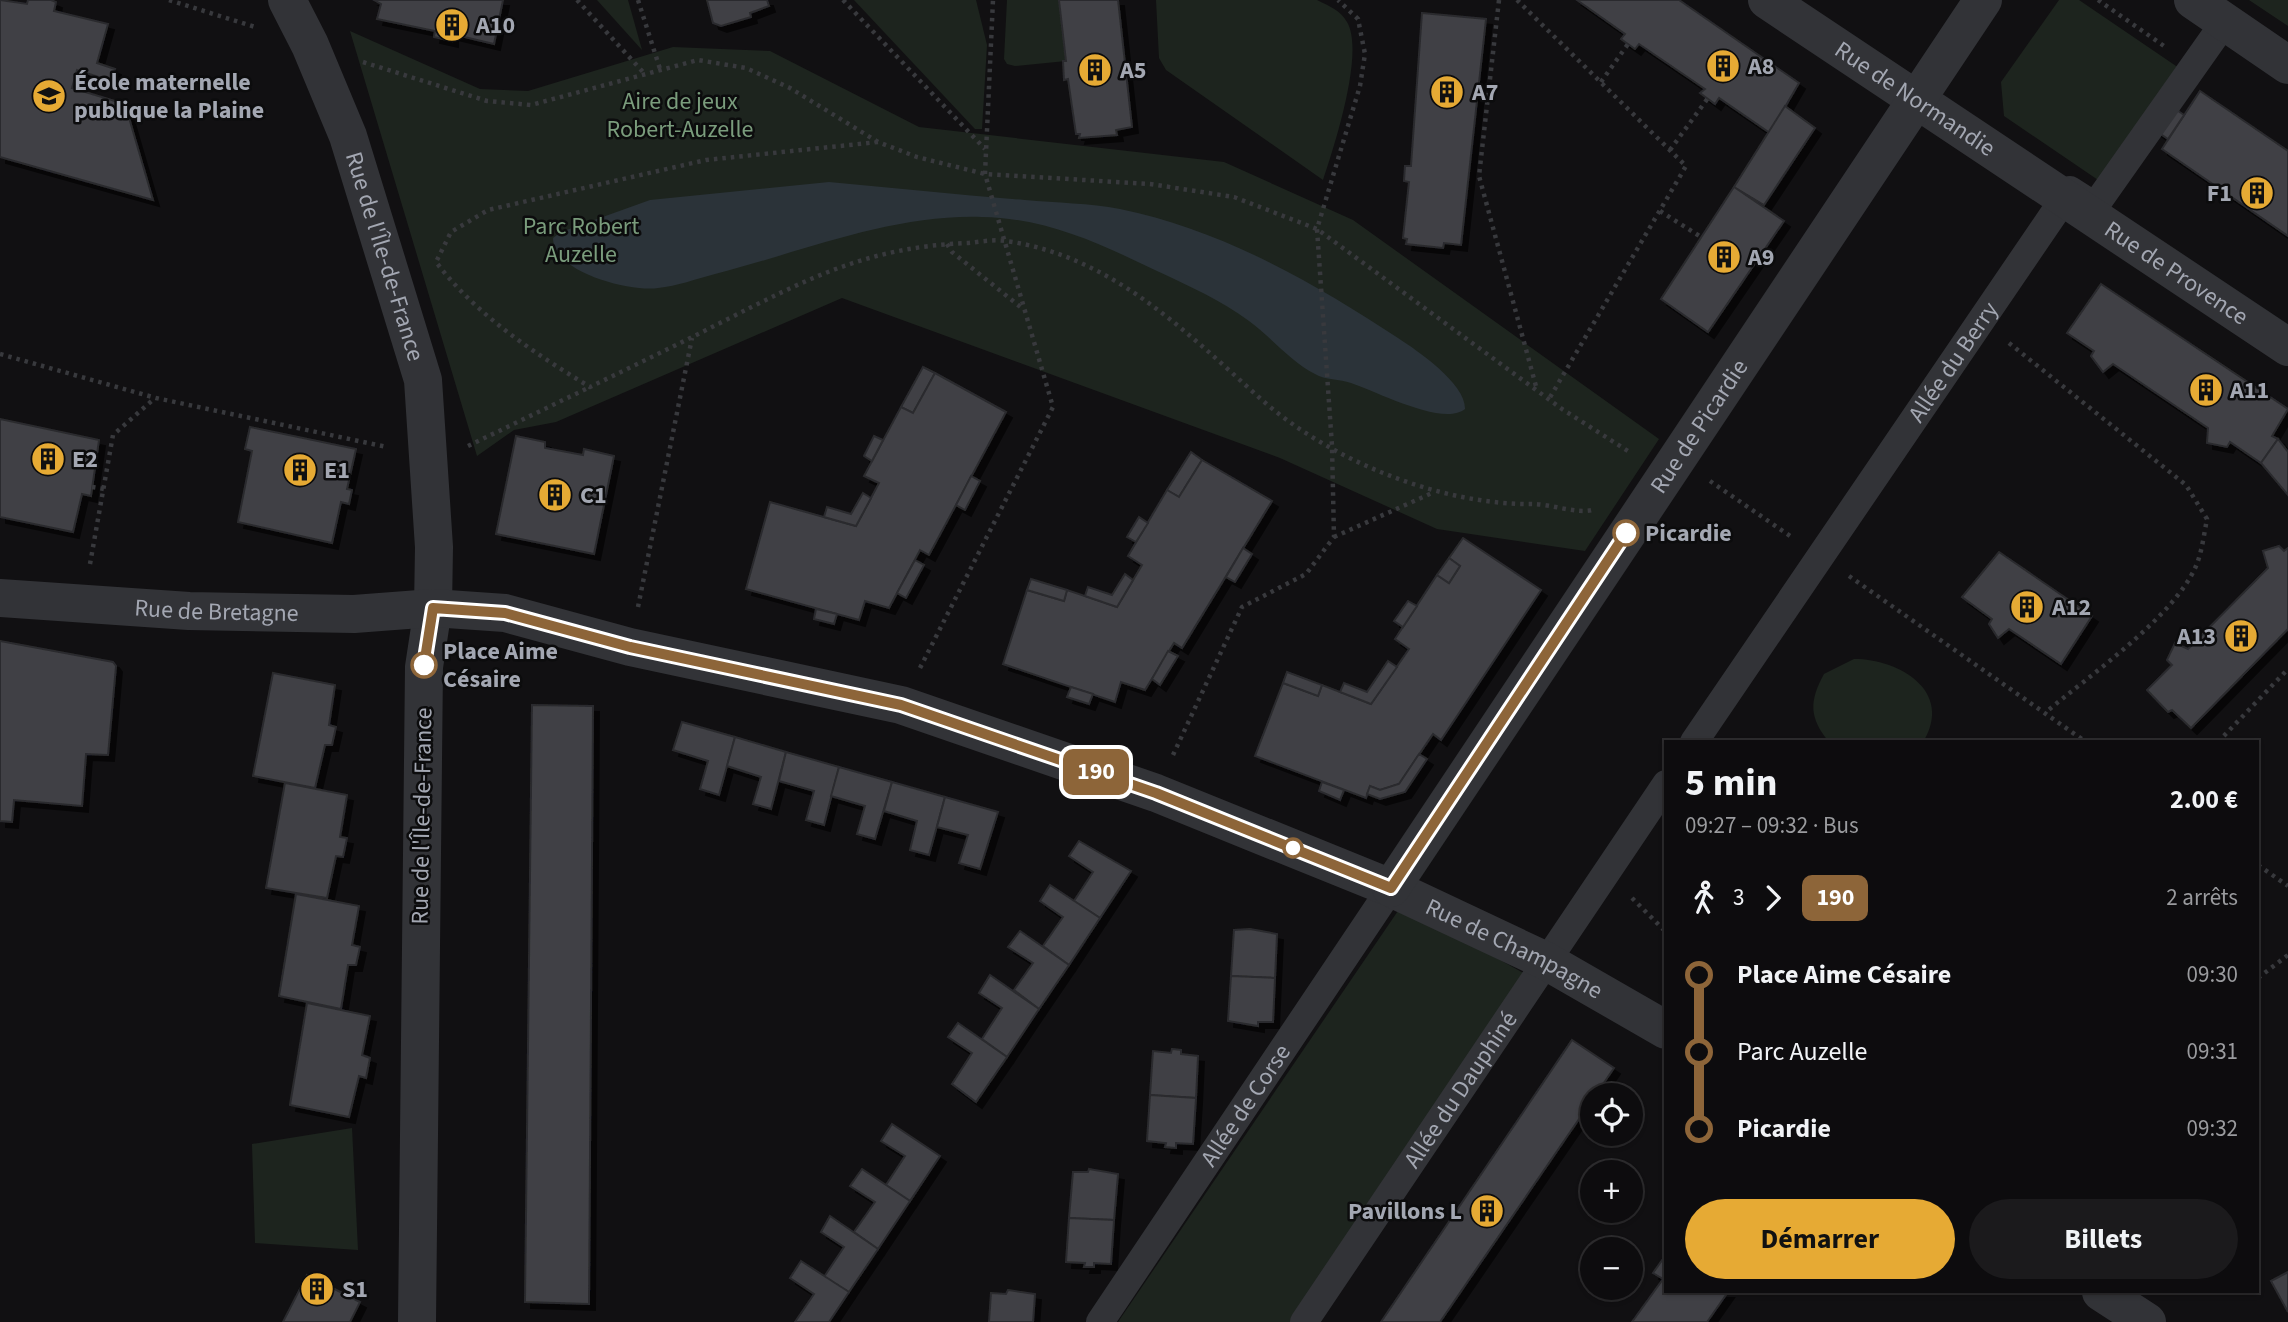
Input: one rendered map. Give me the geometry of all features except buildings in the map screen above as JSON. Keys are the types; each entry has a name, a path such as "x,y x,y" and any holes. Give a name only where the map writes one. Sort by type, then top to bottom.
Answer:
{"street":[{"name":"Rue de l'Île-de-France","path":"287,0 310,45 348,136 424,380 433,608 424,667 417,1322"},
{"name":"Rue de Normandie","path":"1768,0 2064,198"},
{"name":"Rue de Picardie","path":"1391,888 1983,0"},
{"path":"2193,0 2288,65"},
{"path":"2064,198 2070,190 2095,206 2224,23"},
{"name":"Allée du Berry","path":"1695,740 2064,198"},
{"name":"Rue de Provence","path":"2064,198 2288,347"},
{"name":"Rue de Bretagne","path":"0,598 189,611 318,614 433,608"},
{"name":"Rue de Champagne","path":"433,608 505,613 630,647 901,705 1156,793 1391,888 1546,961 1664,1029"},
{"path":"1546,961 1664,787"},
{"name":"Allée de Corse","path":"1100,1322 1391,888"},
{"name":"Allée du Dauphiné","path":"1304,1322 1546,961"},
{"path":"2103,1293 2147,1322"}],"path":[{"path":"169,0 488,101 531,105 643,72 698,60 746,68 790,88 878,142 917,157 985,174 1150,184 1234,197 1317,229 1549,399 1629,452 1675,460 1819,556 2083,740"},
{"path":"578,0 643,72"},
{"path":"638,0 660,68"},
{"path":"843,0 986,149"},
{"path":"901,705 1053,407 985,174 993,0"},
{"path":"1334,537 1332,446 1317,229 1360,86 1365,54 1358,19 1338,0"},
{"path":"1499,0 1479,176 1538,391"},
{"path":"1517,0 1686,166 1549,399"},
{"path":"2098,0 2193,66"},
{"path":"1601,82 1628,44"},
{"path":"1670,150 1708,98"},
{"path":"590,387 537,355 456,289 436,262 451,232 488,210 706,160 878,142"},
{"path":"1660,211 1701,237"},
{"path":"0,354 156,398 428,460 590,387 818,273 871,256 947,243 1005,241 1078,260 1139,295 1215,354 1263,401 1304,431 1403,481 1434,492 1497,505 1549,504 1590,512"},
{"path":"947,243 952,252 1023,309"},
{"path":"1981,320 2186,485 2207,519 2196,566 2177,596 2143,630 2046,712"},
{"path":"630,647 692,337"},
{"path":"83,603 113,435 156,398"},
{"path":"92,487 104,489"},
{"path":"1156,793 1242,607 1306,574 1334,537 1434,492"},
{"path":"2220,740 2288,669"},
{"path":"2259,866 2288,886"},
{"path":"1606,872 1664,930"},
{"path":"2259,977 2288,955"}],"green space":[{"path":"597,0 628,0 642,50"},
{"path":"854,0 976,0 987,45 982,129 975,129"},
{"path":"1007,0 1059,0 1066,61 1015,66 1007,64 1004,59"},
{"path":"1156,0 1317,0 1341,14 1352,36 1350,76 1346,100 1323,180 1166,70 1159,58"},
{"path":"2059,0 2079,0 2179,68 2101,182 2004,116 2001,82"},
{"path":"2249,0 2288,0 2288,26"},
{"name":"Parc Robert Auzelle","path":"350,31 480,89 528,91 673,47 770,51 919,127 1224,162 1353,220 1659,439 1585,551 1437,529 1280,458 842,298 556,422 514,430 477,456"},
{"path":"1854,659 1871,660 1904,672 1917,681 1927,693 1932,708 1931,724 1924,740 1827,740 1818,725 1813,709 1824,674"},
{"path":"1402,905 1527,975 1293,1322 1118,1322"},
{"path":"352,1128 358,1250 255,1243 252,1144"}],"shaded area":[{"path":"829,182 1109,207 1195,230 1300,278 1398,338 1450,379 1463,399 1465,409 1441,414 1426,411 1351,383 1319,376 1298,363 1227,306 1094,242 1028,222 1006,218 948,218 880,228 658,288 630,287 595,278 566,261 556,250 553,238 561,232 650,200"}],"bus line":[{"name":"190","path":"424,665 433,608 505,613 630,647 901,705 1156,793 1391,888 1626,533"}],"place":[{"name":"A10","path":"452,25"},
{"name":"A8","path":"1723,66"},
{"name":"A5","path":"1095,70"},
{"name":"A7","path":"1447,92"},
{"name":"École maternelle publique la Plaine","path":"49,96"},
{"name":"F1","path":"2257,193"},
{"name":"A9","path":"1724,257"},
{"name":"A11","path":"2206,390"},
{"name":"E2","path":"48,459"},
{"name":"E1","path":"300,470"},
{"name":"C1","path":"555,495"},
{"name":"Picardie","path":"1626,533"},
{"name":"A12","path":"2027,607"},
{"name":"A13","path":"2241,636"},
{"name":"Place Aime Césaire","path":"424,665"},
{"name":"Pavillons L","path":"1487,1211"},
{"name":"S1","path":"317,1289"}],"park label":[{"name":"Aire de jeux Robert-Auzelle","path":"680,115"}]}
